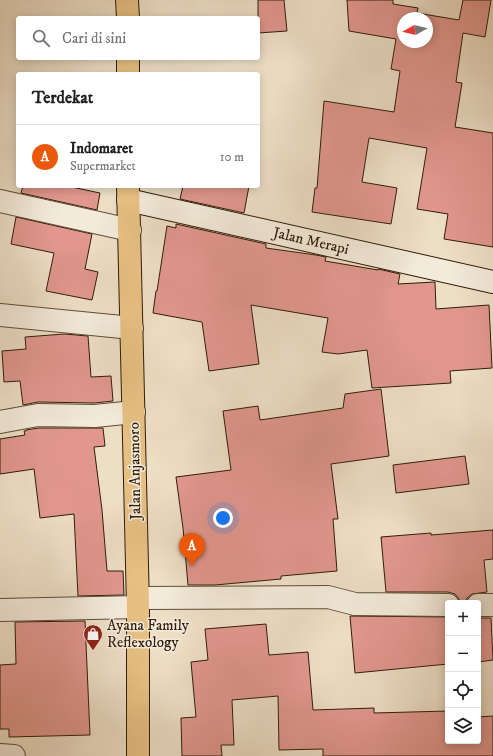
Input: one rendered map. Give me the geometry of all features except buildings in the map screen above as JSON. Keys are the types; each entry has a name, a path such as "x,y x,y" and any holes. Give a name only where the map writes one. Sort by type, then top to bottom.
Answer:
{"main road":[{"path":"128,0 128,16"},
{"path":"128,60 128,72"},
{"name":"Jalan Anjasmoro","path":"128,193 138,602 138,756"}],"street":[{"name":"Jalan Merapi","path":"128,193 493,282"},
{"path":"0,201 130,230"},
{"path":"0,315 132,328"},
{"path":"0,422 38,415 94,416 134,412"},
{"path":"0,610 138,602 328,596 356,604 445,605"},
{"path":"481,605 493,605"},
{"path":"0,755 14,756"}],"place":[{"name":"Indomaret","path":"192,566"},
{"name":"Ayana Family Reflexology","path":"93,651"}]}
